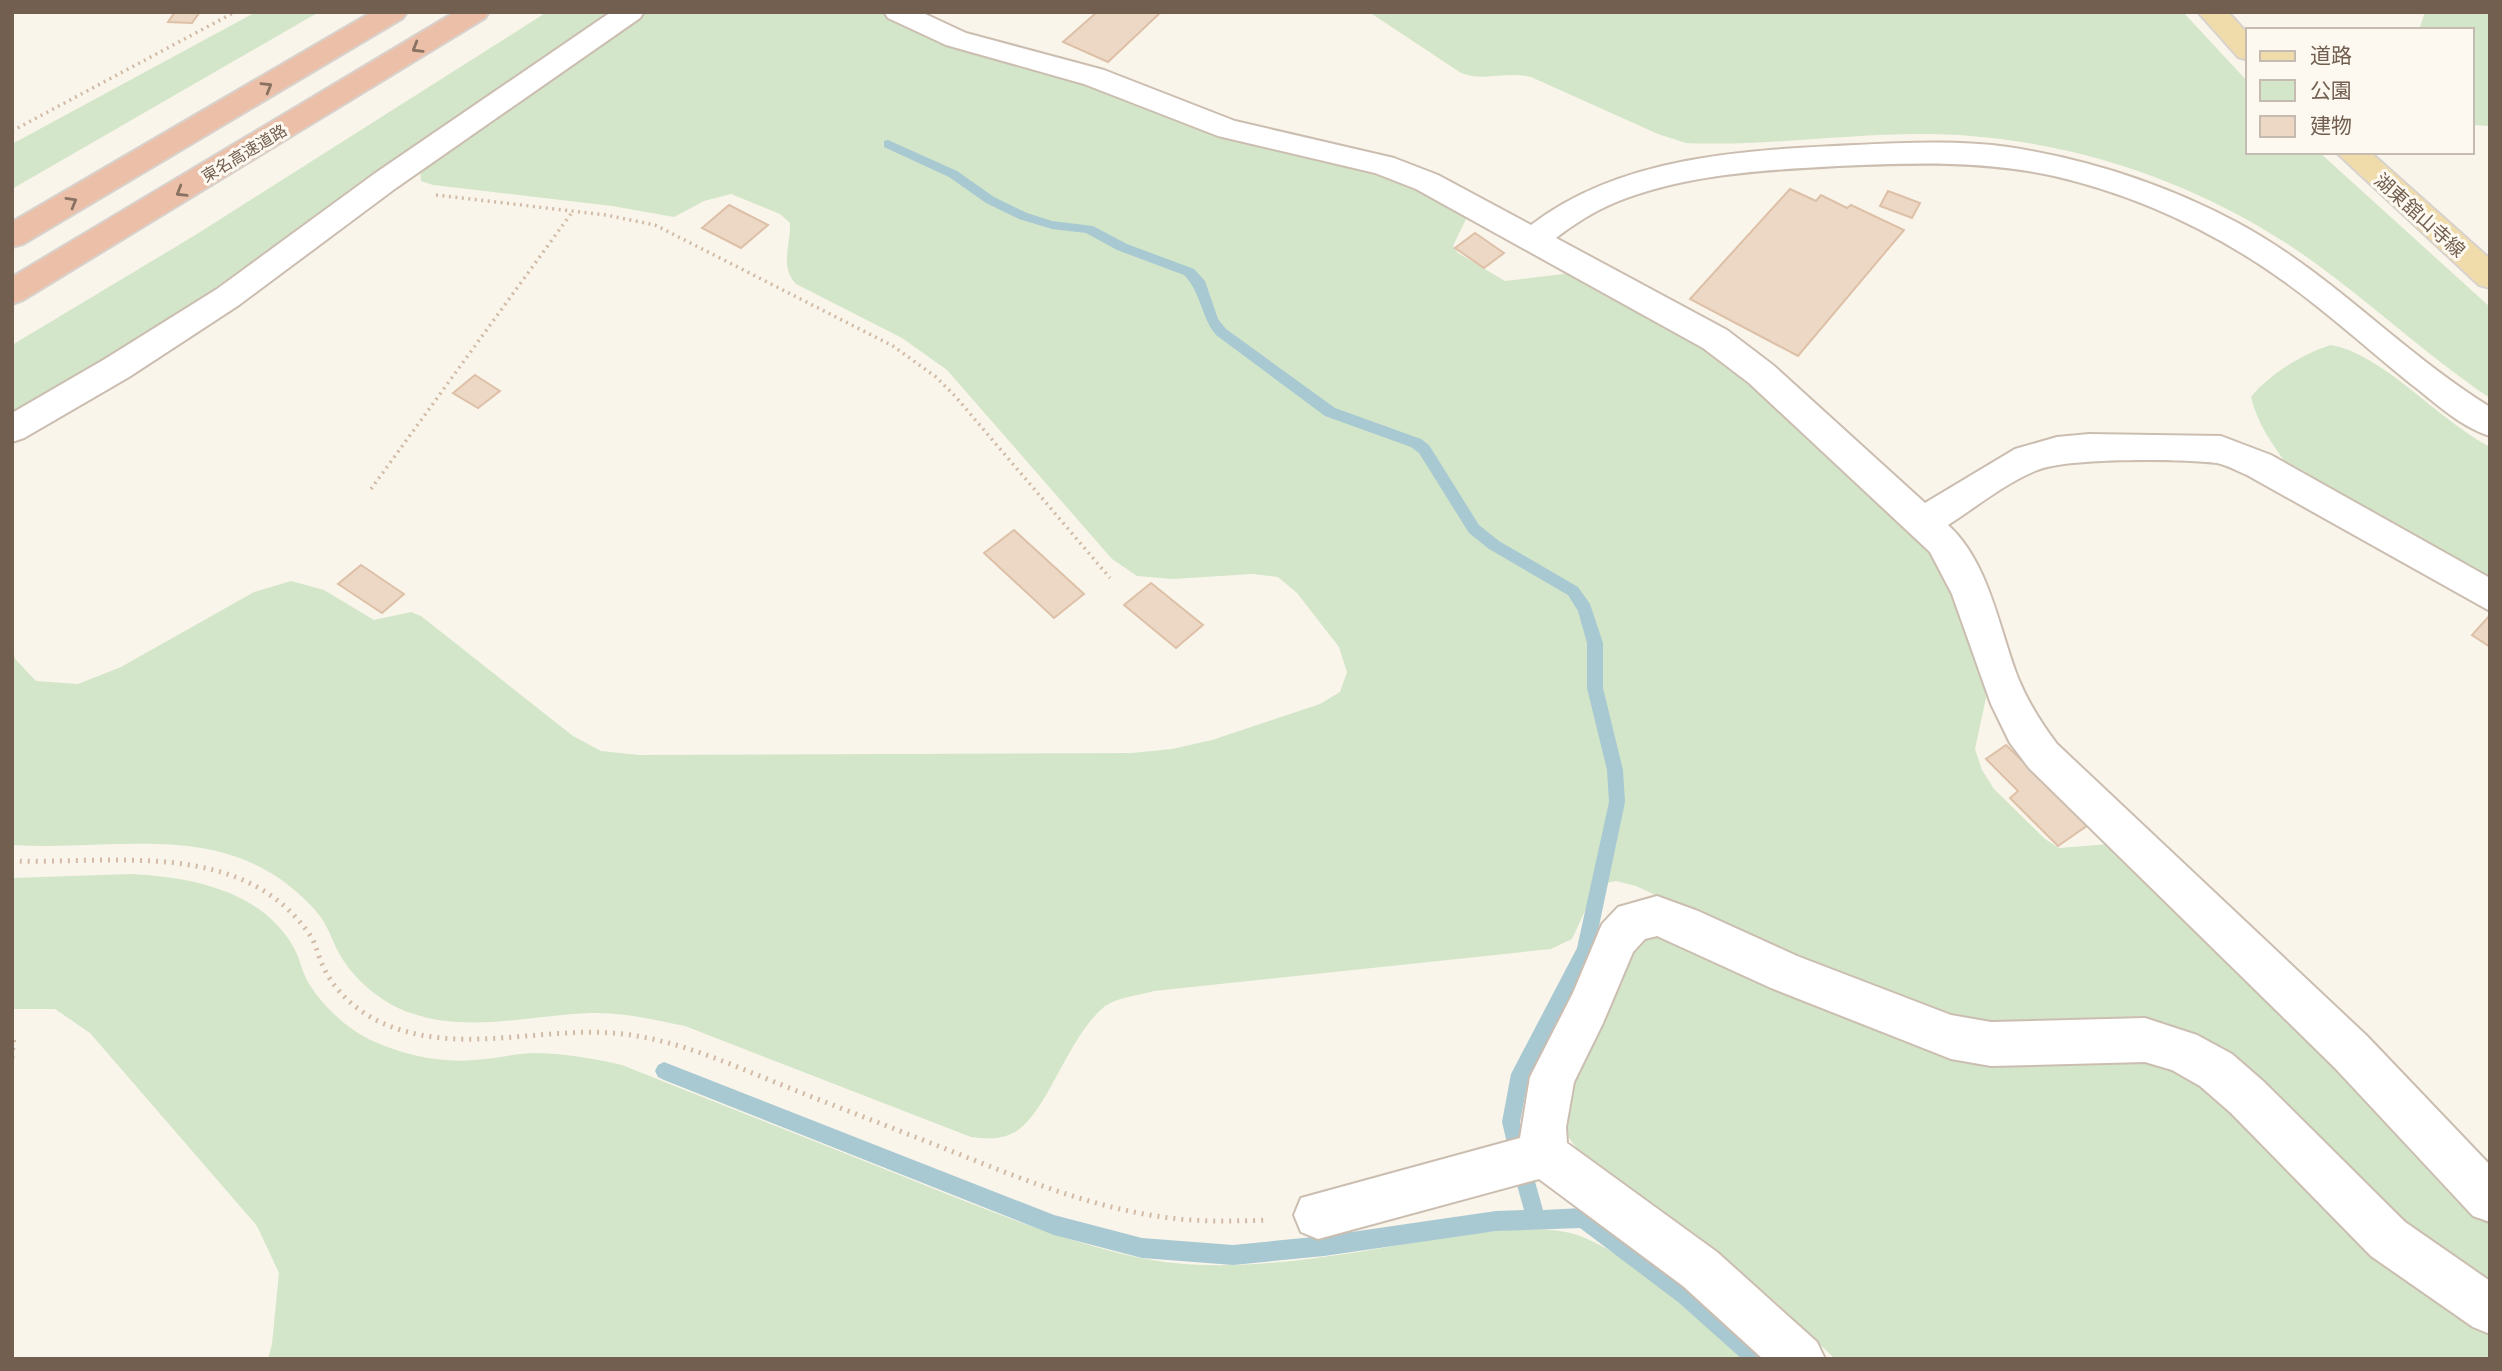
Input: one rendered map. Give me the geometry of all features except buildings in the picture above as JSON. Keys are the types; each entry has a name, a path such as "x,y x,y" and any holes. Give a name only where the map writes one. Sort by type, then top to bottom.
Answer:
{"highway":[{"path":"12,236 393,12"},
{"name":"東名高速道路","path":"12,292 475,12"}],"main road":[{"path":"2212,12 2246,49"},
{"name":"湖東舘山寺線","path":"2353,154 2490,276"}],"street":[{"path":"12,429 117,368 228,297 385,181 630,12"},
{"path":"898,12 956,38 1094,77 1228,130 1405,171 1690,324 1739,355 1924,522 1955,558 2004,697 2026,737 2351,1052 2490,1199"},
{"path":"1534,239 1554,220 1605,197 1676,174 1714,166 1793,158 1924,153 2025,160 2128,186 2228,230 2286,268 2460,404 2490,423"},
{"path":"1924,522 2027,458 2057,451 2090,448 2221,450 2259,465 2490,596"},
{"path":"1544,1154 1544,1114 1552,1077 1588,1008 1617,938 1633,921 1657,916 1799,978 1951,1037 1991,1044 2145,1041 2181,1051 2216,1070 2246,1097 2388,1239 2428,1270 2490,1310"},
{"path":"1318,1215 1544,1154"},
{"path":"1544,1154 1700,1269 1800,1359"}],"path":[{"path":"12,131 235,12"},
{"path":"385,181 401,190 632,219 676,234 915,361 955,396 1110,578"},
{"path":"371,489 573,211"},
{"path":"12,862 138,858 181,860 220,869 255,885 285,907 310,935 326,971 351,1002 386,1025 428,1039 476,1042 590,1031 635,1035 677,1044 1065,1196 1147,1216 1233,1223 1318,1215"},
{"path":"12,1058 14,1035"}],"green space":[{"path":"256,12 319,12 12,189 12,144"},
{"path":"547,12 609,12 372,174 216,288 107,358 12,413 12,345 197,234"},
{"path":"643,12 879,12 949,45 1089,84 1223,137 1400,179 1467,217 1453,246 1458,253 1505,281 1571,273 1730,362 1941,560 1982,677 1986,698 1975,749 1982,770 1994,789 2045,839 2059,848 2109,844 2376,1101 2490,1222 2490,1289 2436,1255 2257,1085 2023,1025 1951,1020 1763,946 1636,886 1616,881 1597,885 1572,939 1551,949 1154,991 1114,1001 1091,1020 1029,1120 1013,1133 989,1138 971,1137 685,1026 603,1013 494,1022 445,1021 398,1008 375,994 354,975 315,910 282,881 248,861 211,850 173,845 12,845 12,647 15,659 36,681 78,684 121,667 254,592 291,581 324,590 374,620 411,612 421,616 573,736 601,751 639,755 1132,753 1172,749 1212,740 1320,704 1340,692 1347,672 1339,647 1297,593 1278,577 1252,574 1173,579 1137,576 1112,559 947,370 902,338 796,284 787,263 790,223 780,214 731,194 704,201 674,217 612,206 433,185 421,181 420,170"},
{"path":"1369,12 2183,12 2246,80 2246,154 2321,154 2490,307 2490,398 2292,247 2218,204 2139,171 2098,158 2014,141 1936,134 1722,144 1686,143 1658,134 1531,77 1478,77 1461,73"},
{"path":"2425,12 2490,12 2490,126 2474,125 2474,28 2420,28"},
{"path":"2331,345 2370,361 2490,447 2490,584 2289,467 2272,442 2261,425 2251,397 2287,366"},
{"path":"131,874 200,883 223,890 263,912 280,928 294,948 308,982 328,1009 365,1037 398,1051 461,1061 532,1053 555,1054 622,1065 1018,1221 1106,1250 1171,1263 1244,1265 1317,1258 1481,1233 1524,1229 1564,1232 1599,1245 1643,1273 1744,1359 268,1359 279,1273 257,1226 90,1033 55,1009 12,1009 12,878"},
{"path":"1658,934 1767,982 2148,1058 2179,1067 2490,1330 2490,1359 1835,1359 1776,1302 1713,1249 1582,1154 1567,1134 1565,1108 1578,1062 1589,1037 1633,949 1644,936"}],"waterway":[{"path":"888,144 953,174 990,200 1023,216 1052,225 1089,229 1122,247 1189,272 1198,281 1212,321 1221,332 1330,412 1416,443 1424,449 1474,529 1494,545 1573,591 1585,609 1595,643 1595,688 1615,770 1617,802 1585,950 1520,1074 1511,1122 1514,1136"},
{"path":"664,1071 1054,1225 1142,1248 1233,1255 1324,1246 1496,1221 1536,1220"},
{"path":"1527,1185 1536,1220"},
{"path":"1536,1220 1583,1218 1685,1295 1758,1359"}]}
